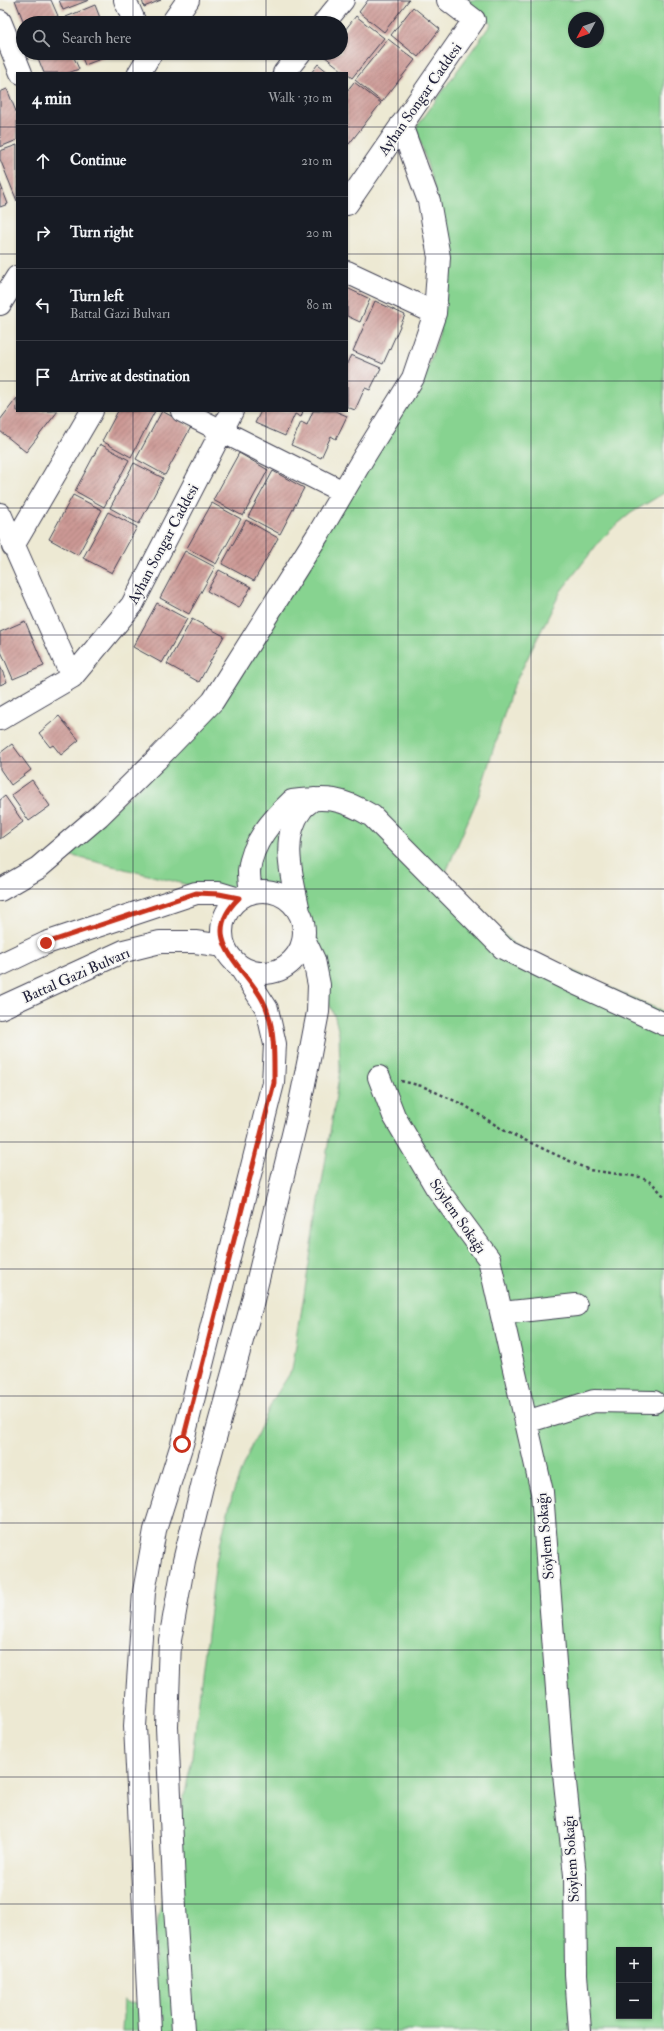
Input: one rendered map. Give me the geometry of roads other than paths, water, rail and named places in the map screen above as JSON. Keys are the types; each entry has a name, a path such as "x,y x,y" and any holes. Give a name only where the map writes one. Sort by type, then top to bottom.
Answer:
{"street":[{"path":"125,0 132,16"},
{"path":"177,16 188,0"},
{"path":"330,16 343,0"},
{"name":"Ayhan Songar Caddesi","path":"348,203 474,20 448,0"},
{"path":"0,21 21,72"},
{"path":"285,72 294,60"},
{"path":"0,890 38,868 99,816 213,701 413,378 435,313 439,256 429,201 402,125"},
{"path":"348,272 435,313"},
{"path":"0,304 16,279"},
{"path":"13,546 91,412"},
{"path":"184,412 343,492"},
{"name":"Ayhan Songar Caddesi","path":"0,720 72,677 132,605 231,412"},
{"path":"0,514 72,677"},
{"path":"150,2031 136,1778 135,1726 138,1654 144,1592 155,1530 182,1444 274,1083 275,1044 267,1010 240,967 231,958 224,946 222,933 224,920 230,908 245,896 254,848 273,820 292,801 330,798 352,804 372,816 503,948 664,1024"},
{"path":"240,967 253,972 266,974 279,970 291,963 300,952 304,939 304,925 299,912 291,868 289,844 294,825 301,809 314,799"},
{"path":"0,965 46,943 196,893 245,896 265,891 278,894 290,901 299,912"},
{"path":"183,2031 175,1908 167,1727 170,1640 184,1561 204,1478 252,1304 297,1118 310,1054 318,1012 319,985 314,960 304,939"},
{"name":"Battal Gazi Bulvarı","path":"0,1008 124,951 160,942 195,942 224,946"},
{"name":"Söylem Sokağı","path":"379,1077 394,1116 429,1174 489,1259 542,1492 561,1740 575,1875 576,1974 580,2031"},
{"path":"502,1314 576,1305"},
{"path":"526,1422 594,1401 654,1402"}]}
